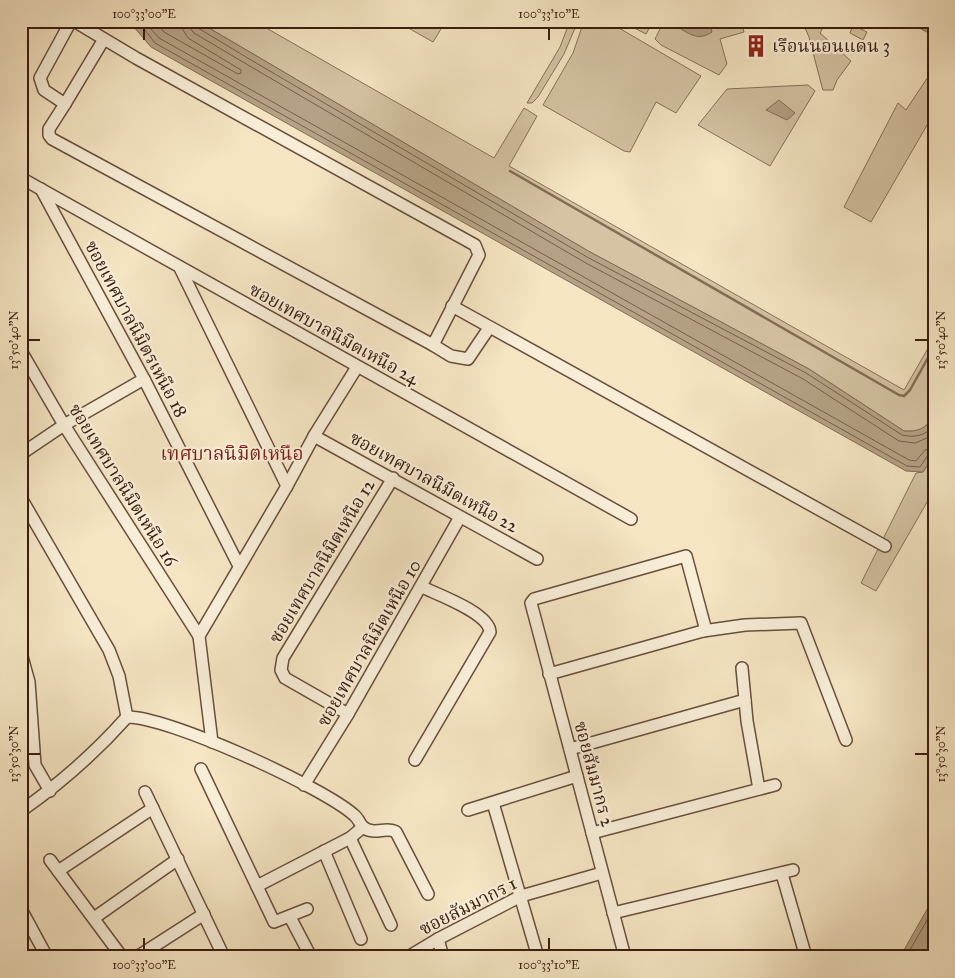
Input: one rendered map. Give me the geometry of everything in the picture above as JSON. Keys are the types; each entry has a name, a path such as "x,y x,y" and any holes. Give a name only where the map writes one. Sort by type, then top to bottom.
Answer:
{"street":[{"path":"65,104 44,90 40,78 73,21 475,245 478,256 433,345"},
{"path":"104,39 49,129 49,135 52,139 451,356 468,359 489,328"},
{"name":"ซอยเทศบาลนิมิตเหนือ 24","path":"21,178 631,519"},
{"name":"ซอยเทศบาลนิมิตรเหนือ 18","path":"41,189 144,379 239,566"},
{"path":"180,267 287,486"},
{"path":"452,306 885,546"},
{"name":"ซอยเทศบาลนิมิตเหนือ 16","path":"21,351 64,426 199,636"},
{"path":"212,742 199,636 287,486 314,436 357,367"},
{"path":"21,454 64,426 144,379"},
{"name":"ซอยเทศบาลนิมิตเหนือ 22","path":"314,436 537,559"},
{"name":"ซอยเทศบาลนิมิตเหนือ 12","path":"348,714 285,678 281,665 283,658 393,478"},
{"path":"21,498 109,650 119,676 127,717"},
{"name":"ซอยเทศบาลนิมิตเหนือ 10","path":"304,785 422,587 460,517"},
{"name":"ซอยสัมมากร 2","path":"625,957 531,605 532,600 686,556 705,627 703,630"},
{"path":"414,760 490,632 487,622 476,614 422,587"},
{"path":"549,674 703,630 745,624 801,623 846,740"},
{"path":"21,654 29,682 35,765 50,790"},
{"path":"742,668 759,790"},
{"path":"570,749 745,700"},
{"path":"21,811 50,790 95,752 127,717 140,717 212,742 304,785 355,816 363,827 373,832 392,830 396,832 428,894"},
{"path":"201,769 274,922 307,909"},
{"path":"468,810 577,776"},
{"path":"592,833 775,785"},
{"path":"145,792 224,957"},
{"path":"493,803 538,957"},
{"path":"58,871 153,808"},
{"path":"257,886 350,838 363,827"},
{"path":"350,838 391,925"},
{"path":"324,851 361,939"},
{"path":"94,918 178,859"},
{"path":"50,860 122,957"},
{"path":"613,914 793,870"},
{"name":"ซอยสัมมากร 1","path":"408,957 438,938 521,896 602,873"},
{"path":"782,874 806,957"},
{"path":"21,909 47,957"},
{"path":"137,957 204,914"},
{"path":"290,917 311,957"},
{"path":"21,934 34,935"},
{"path":"438,938 443,957"}],"shaded area":[{"path":"197,21 254,21 494,158 524,108 537,116 509,166 904,390 934,338 934,403 930,410 933,418 920,429 904,431 809,369 590,252"},
{"path":"396,21 446,21 433,42"},
{"path":"570,21 578,21 564,54 538,97 532,103 527,103 560,47"},
{"path":"584,21 607,21 701,76 676,113 656,102 630,152 624,151 543,105 573,53"},
{"path":"621,21 653,21 646,34"},
{"path":"664,21 741,21 744,32 720,39 727,64 719,75 661,45 655,39"},
{"path":"802,21 814,21 824,26 820,33 851,61 837,80 833,90 823,90 809,37"},
{"path":"853,25 867,32 863,40 850,33"},
{"path":"934,68 934,113 871,222 844,207 898,103 906,110"},
{"path":"808,85 815,91 770,166 698,125 727,89"},
{"path":"934,455 934,490 876,591 861,583 916,473 923,472"}],"water":[{"path":"133,21 197,21 590,252 809,369 904,431 917,430 927,425 933,418 930,410 934,403 934,455 923,472 906,471 151,47 133,26"},
{"path":"681,21 709,21 712,32 704,36 692,35 681,29"},
{"path":"921,21 934,21 934,36 921,29"},
{"path":"779,100 795,113 787,120 766,110"},
{"path":"934,897 934,950 930,957 900,957"}],"waterway":[{"path":"510,171 899,395 904,396 910,390 934,347"}],"place":[{"name":"เรือนนอนแดน 3","path":"756,46"}],"district":[{"name":"เทศบาลนิมิตเหนือ","path":"232,453"}]}
